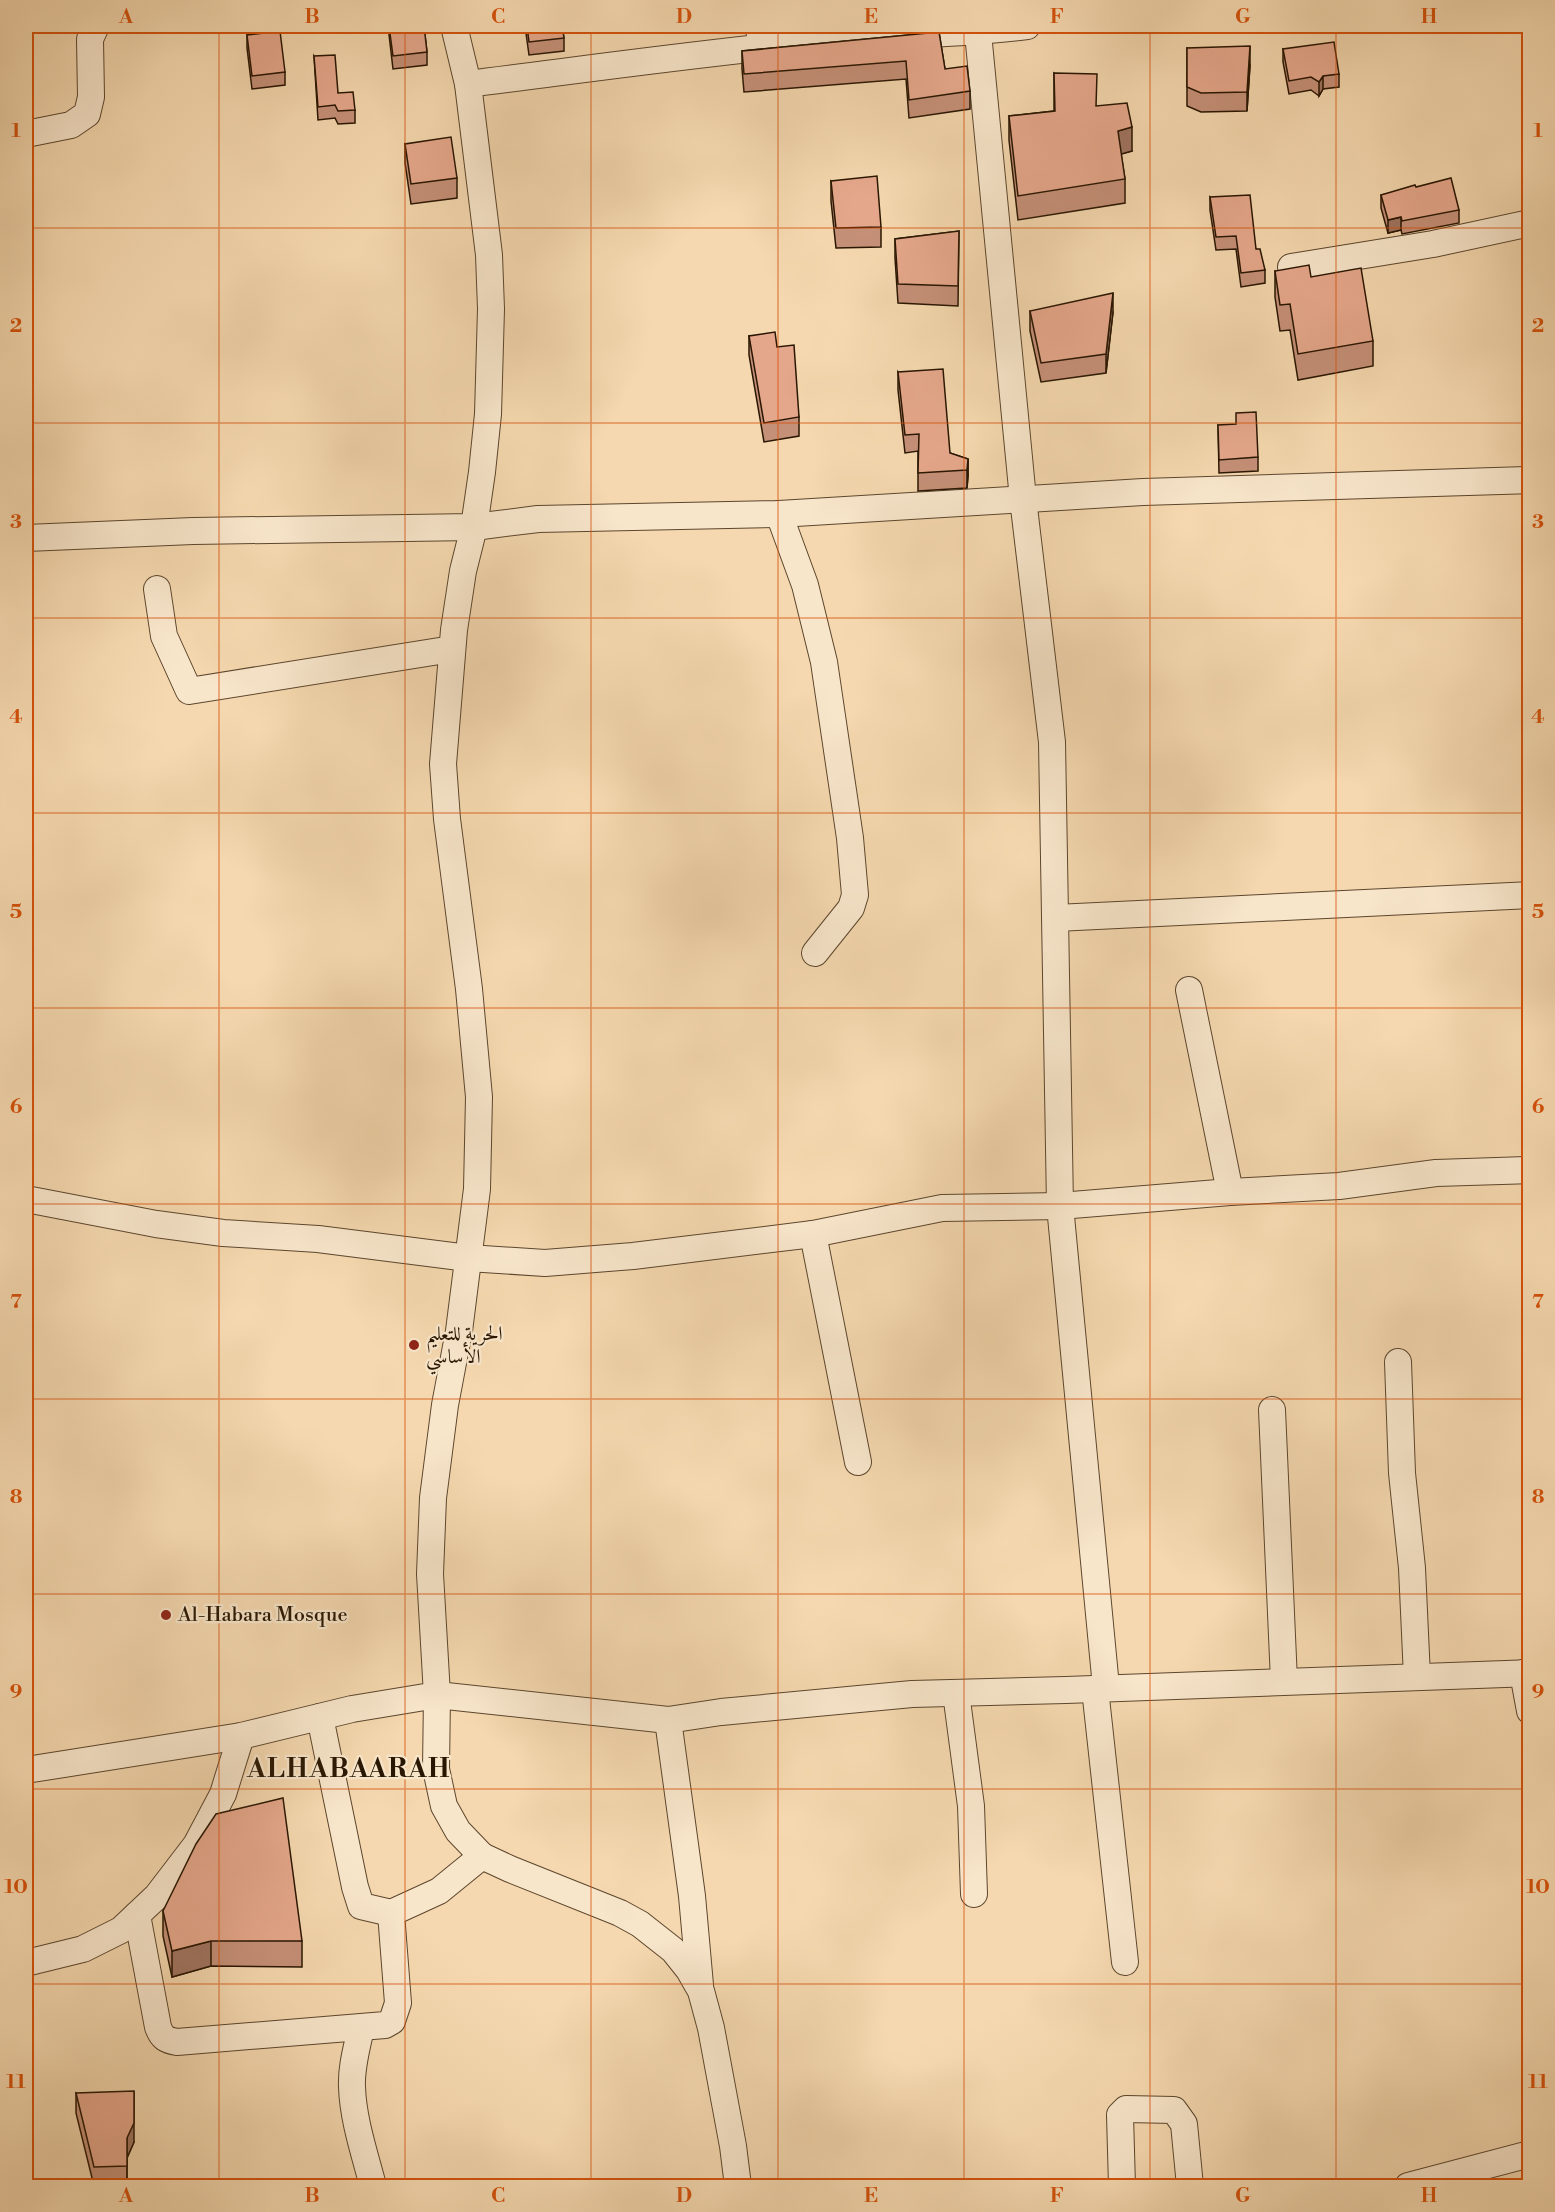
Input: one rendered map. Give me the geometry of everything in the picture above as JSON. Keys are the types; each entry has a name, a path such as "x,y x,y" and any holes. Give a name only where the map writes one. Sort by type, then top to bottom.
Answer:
{"street":[{"path":"26,134 70,125 87,114 91,97 90,39 96,26"},
{"path":"454,26 468,84 489,255 491,309 488,414 474,527 463,571 452,650 443,764 457,905 470,989 479,1097 477,1189 433,1498 430,1574 437,1695 436,1769 444,1806 458,1831 482,1856 620,1913 640,1924 673,1950 689,1970 701,1991"},
{"path":"468,84 760,36 978,33 1027,26"},
{"path":"978,33 1023,499 1052,742 1060,1206 1125,1962"},
{"path":"1291,267 1433,244 1530,223"},
{"path":"26,538 193,531 474,527 538,519 779,514 1143,492 1530,480"},
{"path":"779,514 805,585 824,662 850,838 855,895 851,908 815,953"},
{"path":"157,589 164,636 189,691 452,650"},
{"path":"1056,918 1530,895"},
{"path":"1189,990 1230,1192"},
{"path":"26,1199 178,1227 393,1247 468,1258 556,1263 813,1234 942,1208 1060,1206 1230,1192 1339,1186 1436,1173 1530,1170"},
{"path":"813,1234 858,1462"},
{"path":"1398,1362 1402,1473 1412,1568 1418,1677"},
{"path":"1272,1410 1284,1681"},
{"path":"26,1770 241,1736 352,1709 437,1695 668,1720 722,1712 900,1695 1526,1673 1530,1711"},
{"path":"956,1693 971,1806 974,1894"},
{"path":"320,1717 355,1887 361,1906 391,1913 439,1891 482,1856"},
{"path":"668,1720 692,1896 701,1991 720,2071 734,2146 738,2187"},
{"path":"26,1963 83,1949 122,1930 157,1896 195,1845 223,1794 241,1736"},
{"path":"137,1915 160,2034 166,2040 177,2042 361,2028 385,2025 392,2021 398,2003 391,1913"},
{"path":"361,2028 354,2058 352,2086 373,2187"},
{"path":"1122,2187 1120,2115 1126,2109 1133,2108 1174,2110 1179,2116 1184,2124 1190,2187"},
{"path":"1408,2187 1530,2154"}],"building":[{"path":"389,26 424,26 427,52 393,56"},
{"path":"527,26 562,26 564,38 529,42"},
{"path":"280,31 285,72 252,76 247,35"},
{"path":"939,32 945,69 967,66 970,91 909,100 906,61 744,74 742,51"},
{"path":"1334,42 1339,74 1323,76 1319,82 1311,77 1289,81 1283,49"},
{"path":"1250,46 1247,92 1201,93 1187,87 1187,48"},
{"path":"335,55 338,93 353,92 355,110 338,111 335,105 318,107 314,56"},
{"path":"1054,73 1097,74 1096,106 1127,103 1132,127 1118,131 1125,179 1018,196 1009,116 1055,111"},
{"path":"451,137 457,178 411,184 405,144"},
{"path":"877,176 881,227 836,228 831,181"},
{"path":"1451,178 1459,210 1402,221 1401,217 1388,220 1381,195"},
{"path":"1250,195 1256,249 1260,249 1265,270 1241,273 1236,236 1216,237 1210,197"},
{"path":"959,231 958,286 898,284 895,239"},
{"path":"1309,265 1311,277 1361,268 1373,341 1298,354 1290,304 1280,305 1275,271"},
{"path":"1113,293 1106,354 1041,363 1030,311"},
{"path":"775,332 777,347 794,345 799,417 764,423 749,336"},
{"path":"943,369 950,453 968,459 967,470 918,473 919,434 905,435 898,372"},
{"path":"1256,412 1258,457 1219,460 1218,425 1236,424 1236,413"},
{"path":"283,1798 302,1941 211,1941 172,1951 163,1911 196,1844 216,1814"},
{"path":"134,2091 134,2123 127,2138 127,2166 94,2167 76,2093"}],"place":[{"name":"الحرية للتعليم الأساسي","path":"414,1345"},
{"name":"Al-Habara Mosque","path":"166,1615"}],"district":[{"name":"ALHABAARAH","path":"349,1769"}]}
